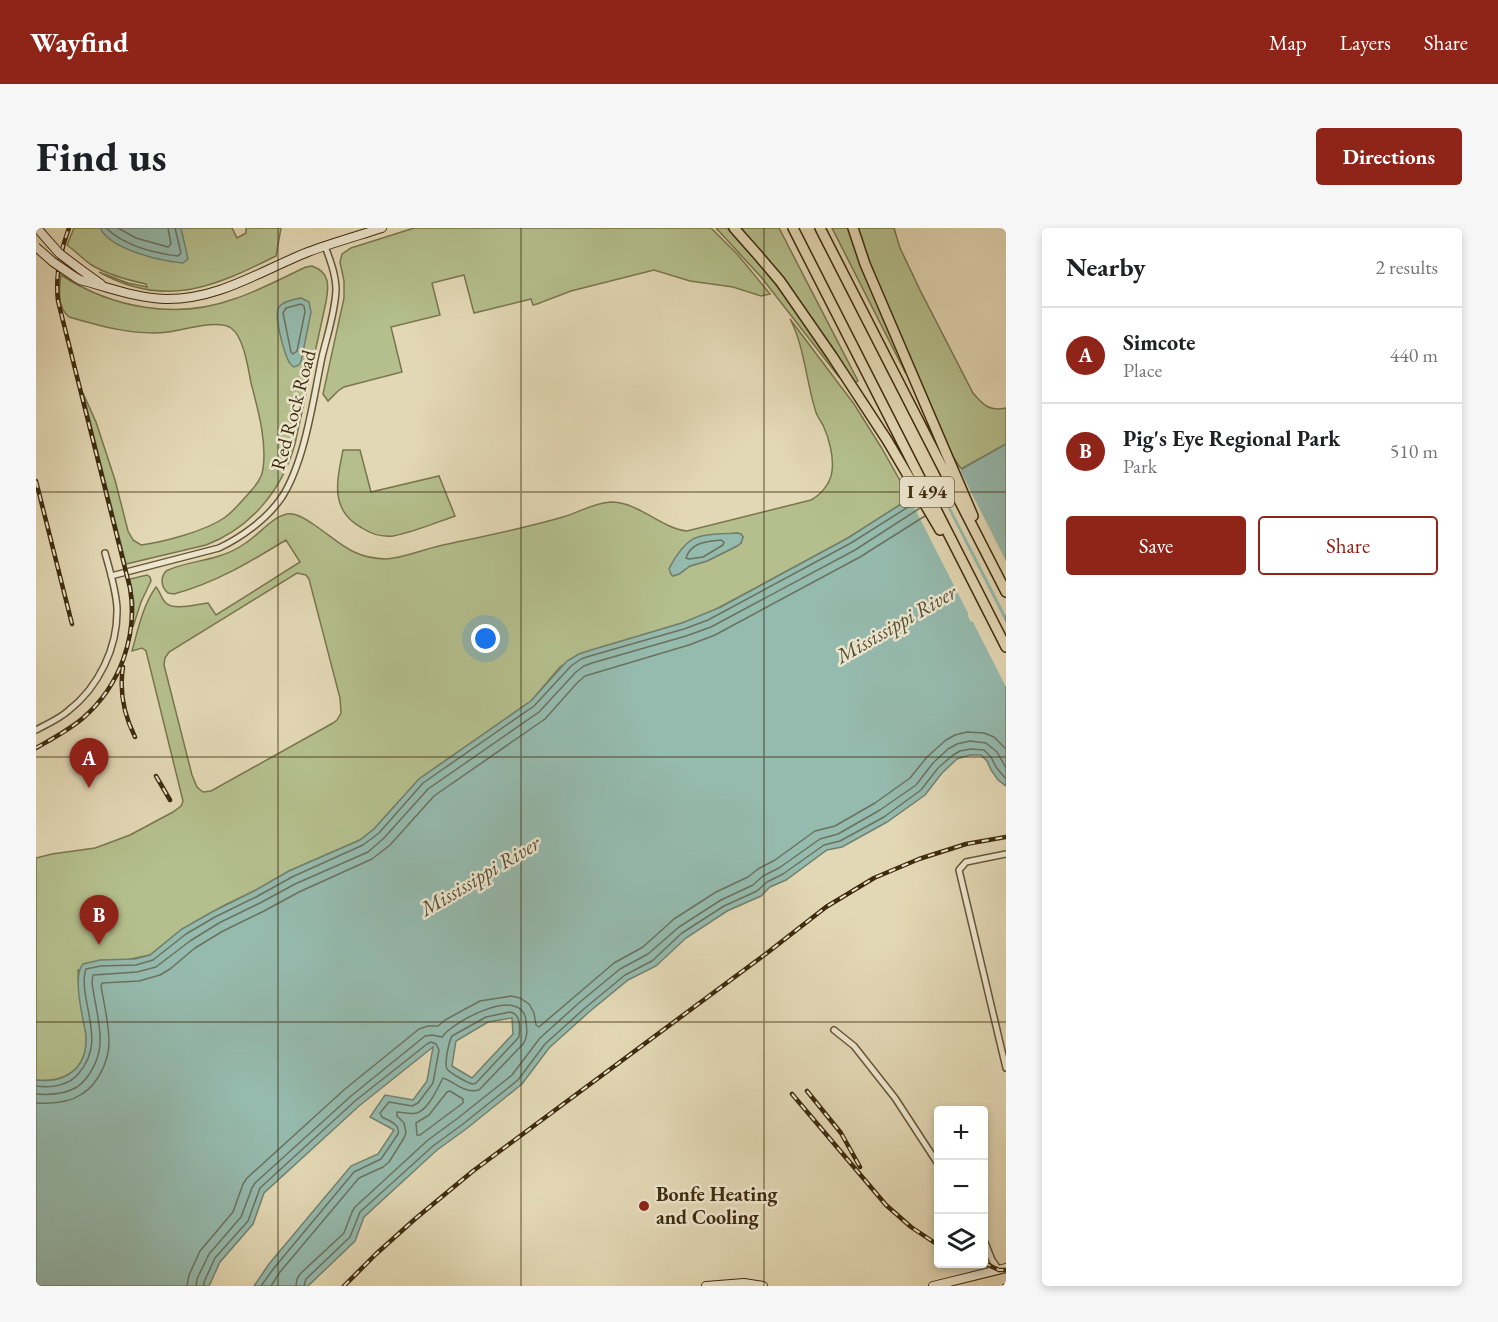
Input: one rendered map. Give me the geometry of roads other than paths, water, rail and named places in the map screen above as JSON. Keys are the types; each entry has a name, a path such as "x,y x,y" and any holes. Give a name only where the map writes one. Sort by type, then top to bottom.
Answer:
{"highway":[{"path":"734,228 787,291 862,401 977,590"},
{"path":"788,228 824,290"},
{"name":"I 494","path":"793,228 1006,647"},
{"name":"I 494","path":"819,228 1006,592"},
{"path":"853,228 868,270 998,577"}],"main road":[{"path":"37,228 59,253 105,286"},
{"path":"36,247 53,262 80,280 127,294 156,298 182,298 219,291 325,246 382,228"},
{"path":"933,1286 1003,1269"},
{"path":"706,1286 744,1283 763,1286"}],"street":[{"name":"Red Rock Road","path":"111,576 219,548 252,527 282,497 301,452 334,307 335,279 325,246"},
{"path":"36,730 61,716 78,702 92,687 106,662 116,624 117,606 105,553"},
{"path":"1006,854 966,862 959,870 1006,1068"},
{"path":"834,1030 854,1046 895,1098 936,1160"},
{"path":"988,1250 992,1260 1003,1269"}],"water":[{"path":"100,228 181,228 188,259 183,263 137,253 106,236"},
{"path":"301,298 309,302 311,312 301,362 294,367 289,362 284,349 277,317 279,307 283,303"},
{"name":"Mississippi River","path":"1006,444 1006,786 998,780 981,755 957,759 942,773 925,795 887,822 842,847 827,850 786,880 770,887 761,896 727,911 686,938 656,966 628,980 589,1012 549,1048 522,1084 437,1150 364,1217 355,1241 308,1286 254,1286 269,1264 351,1166 378,1154 394,1130 370,1117 385,1095 413,1100 427,1081 433,1047 359,1106 264,1193 253,1224 220,1262 209,1286 36,1286 36,1080 47,1081 66,1076 79,1064 83,1056 86,1035 78,978 83,964 100,960 135,959 150,955 182,929 212,912 289,871 360,840 374,829 419,779 531,701 567,661 579,654 682,623 721,607 848,538 909,499","holes":["512,1018 513,1034 472,1078 452,1066 456,1041 488,1022"]},
{"path":"737,533 743,537 737,546 707,561 690,566 679,574 673,576 671,574 669,569 674,560 681,550 694,539 707,535"}],"railway":[{"path":"36,748 83,718 107,691 123,659 131,624 130,588 58,301 59,264 69,228"},
{"path":"36,481 72,624"},
{"path":"123,667 123,703 135,737"},
{"path":"156,776 170,800"},
{"path":"344,1286 415,1219 473,1171 826,907 874,878 919,859 966,844 1006,837"},
{"path":"807,1091 841,1133 860,1167"},
{"path":"792,1094 886,1205 911,1227 934,1242"},
{"path":"988,1265 999,1270 1006,1270"}],"place":[{"name":"Simcote","path":"89,788"},
{"name":"Pig's Eye Regional Park","path":"99,945"},
{"name":"Bonfe Heating and Cooling","path":"644,1206"}]}
